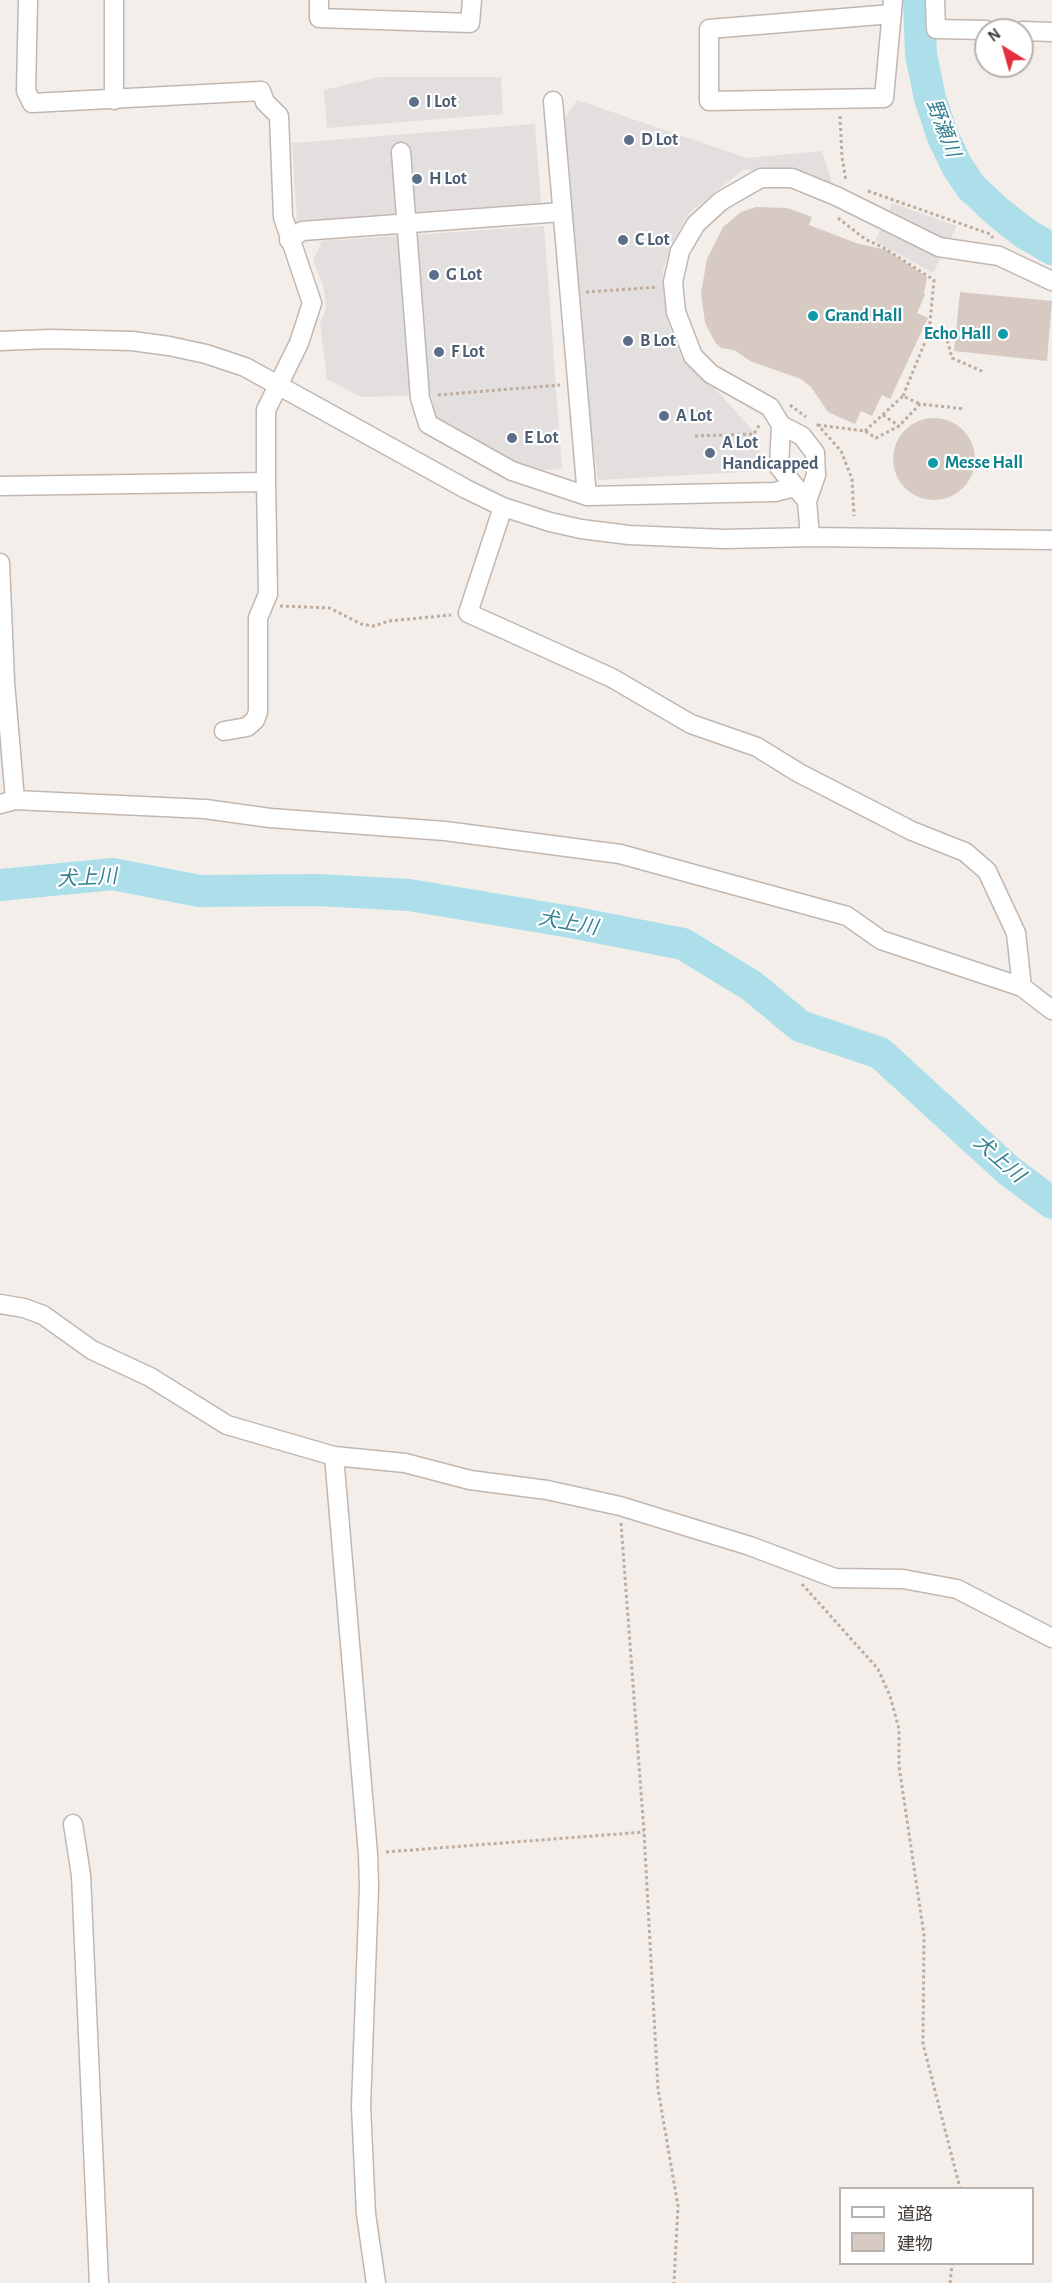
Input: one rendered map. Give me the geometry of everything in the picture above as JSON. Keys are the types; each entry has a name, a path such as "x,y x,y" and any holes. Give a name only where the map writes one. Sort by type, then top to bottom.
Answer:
{"street":[{"path":"28,0 26,91 32,103 261,91 265,102 279,116 283,217 312,303 299,343 266,410 268,594 258,618 258,712 255,720 247,727 224,731"},
{"path":"114,0 114,100"},
{"path":"319,0 319,18 470,23 472,0"},
{"path":"935,0 936,29 974,30"},
{"path":"893,7 884,98 709,101 709,29 893,7"},
{"path":"1034,32 1052,32"},
{"path":"553,101 587,496"},
{"path":"401,152 420,398 428,424 512,471 587,496 775,492 795,487"},
{"path":"810,537 807,501 816,475 815,453 801,436 777,419 770,408 711,374 693,356 676,312 673,286 680,251 696,224 721,201 761,178 792,178 841,190 939,247 999,255 1052,281"},
{"path":"289,240 302,231 562,212"},
{"path":"0,341 132,341 206,354 244,367 279,385 465,489 503,507 550,522 629,535 724,539 810,537 1052,540"},
{"path":"777,419 779,466 807,501"},
{"path":"0,486 266,482"},
{"path":"503,507 468,612 612,678 691,724 757,747 799,773 912,831 965,852 987,871 1016,933 1022,987"},
{"path":"0,563 8,802 205,809 270,818 445,831 620,854 847,916 881,940 1022,987 1052,1011"},
{"path":"0,1304 24,1308 43,1315 92,1350 150,1377 227,1425 334,1456 405,1463 470,1480 547,1490 620,1506 750,1546 835,1578 903,1579 957,1589 1052,1638"},
{"path":"334,1456 368,1854 369,1887 361,2106 366,2214 376,2283"},
{"path":"72,1824 81,1875 99,2283"}],"path":[{"path":"839,99 842,157 838,218 865,239 884,248 934,280 929,332 903,396 865,431"},
{"path":"858,187 990,234 995,240"},
{"path":"569,293 673,286"},
{"path":"929,332 947,339 952,358 984,372"},
{"path":"433,395 562,385"},
{"path":"903,396 920,404 965,409"},
{"path":"695,436 754,434 761,422 777,419 788,404 818,425 841,451 852,479 854,516"},
{"path":"818,425 865,431 876,438 899,426 920,404"},
{"path":"883,415 899,426"},
{"path":"264,605 330,608 361,624 374,626 389,621 468,612"},
{"path":"620,1506 644,1832 658,2089 678,2206 674,2283"},
{"path":"795,1577 878,1669 890,1696 899,1729 899,1766 924,1935 923,2044 960,2187"},
{"path":"368,1854 644,1832"},
{"path":"950,2283 952,2265"}],"shaded area":[{"name":"I Lot","path":"379,77 501,77 503,114 327,128 324,90"},
{"path":"577,100 747,158 822,151 832,183 744,169 689,213 672,243 663,270 668,322 682,359 721,395 757,435 763,471 598,480 582,366 562,122"},
{"name":"H Lot","path":"535,124 541,203 297,221 292,143"},
{"path":"892,203 957,226 933,273 875,241"},
{"path":"544,226 562,469 532,471 444,427 434,414 432,395 361,397 327,379 320,324 326,307 323,284 313,261 322,241"}],"building":[{"name":"Grand Hall","path":"756,207 787,208 812,217 809,225 856,243 886,250 927,277 925,295 917,313 928,318 890,399 882,395 872,416 861,411 855,424 828,412 811,387 801,379 750,361 734,350 721,348 715,342 705,323 701,293 707,259 723,227 741,212"},
{"name":"Echo Hall","path":"960,292 1052,301 1047,361 954,351"},
{"name":"Messe Hall","path":"926,418 942,418 957,425 968,436 975,451 972,475 963,488 942,500 926,500 911,493 900,482 893,467 893,451 900,436 911,425"}],"waterway":[{"name":"野瀬川","path":"919,0 921,55 930,98 943,137 957,166 971,187 999,213 1026,234 1052,249"},
{"name":"犬上川","path":"0,885 113,874 199,891 317,890 409,895 571,922 683,944 752,986 800,1026 880,1053 1008,1170 1052,1203"}],"place":[{"name":"I Lot","path":"414,102"},
{"name":"D Lot","path":"629,140"},
{"name":"H Lot","path":"417,179"},
{"name":"C Lot","path":"623,240"},
{"name":"G Lot","path":"434,275"},
{"name":"Grand Hall","path":"813,316"},
{"name":"Echo Hall","path":"1003,334"},
{"name":"B Lot","path":"628,341"},
{"name":"F Lot","path":"439,352"},
{"name":"A Lot","path":"664,416"},
{"name":"E Lot","path":"512,438"},
{"name":"A Lot Handicapped","path":"710,453"},
{"name":"Messe Hall","path":"933,463"}]}
